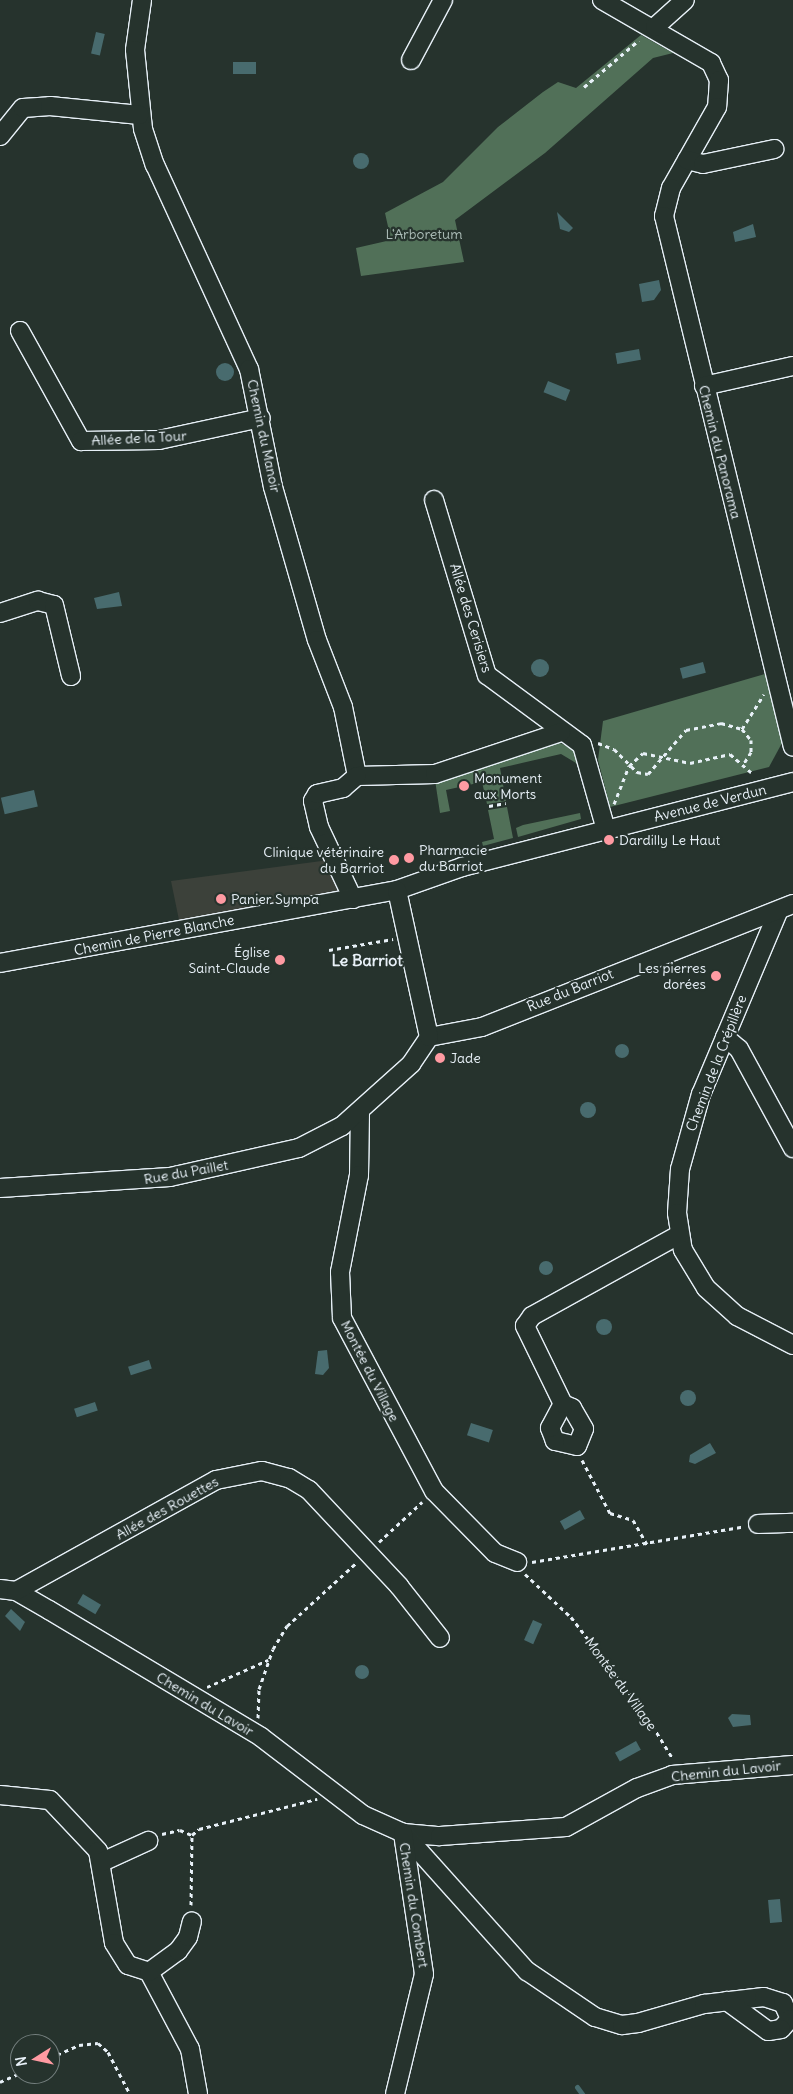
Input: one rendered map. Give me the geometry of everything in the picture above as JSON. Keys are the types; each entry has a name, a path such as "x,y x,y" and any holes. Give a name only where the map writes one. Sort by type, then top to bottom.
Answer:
{"street":[{"name":"Chemin du Manoir","path":"142,0 135,50 140,115 155,165 244,355 261,418 273,487 317,640 343,707 356,770"},
{"path":"411,60 443,0"},
{"name":"Chemin du Panorama","path":"602,0 650,31 710,63 719,80 720,99 686,160 664,216 793,747"},
{"path":"650,31 685,0"},
{"path":"0,136 23,108 50,106 140,115"},
{"path":"686,160 703,164 774,149"},
{"name":"Allée de la Tour","path":"20,331 38,358 72,431 81,441 159,440 261,418"},
{"path":"704,386 793,366"},
{"name":"Allée des Cerisiers","path":"434,500 486,675 561,732 582,745"},
{"path":"0,613 38,601 54,605 71,676"},
{"path":"353,898 319,827 313,801 317,794 343,788 356,770 435,774 561,732"},
{"path":"582,745 606,830"},
{"name":"Avenue de Verdun","path":"396,890 462,867 793,782"},
{"path":"396,890 429,1036"},
{"name":"Chemin de Pierre Blanche","path":"0,963 396,890"},
{"name":"Rue du Barriot","path":"429,1036 482,1027 564,991 786,908"},
{"name":"Chemin de la Crépillère","path":"786,908 726,1037 686,1142 678,1195 679,1234 691,1267 715,1298 736,1316 793,1345"},
{"name":"Rue du Paillet","path":"0,1188 170,1178 299,1148 360,1112 411,1064 429,1036"},
{"path":"726,1037 739,1049 793,1148"},
{"name":"Montée du Village","path":"360,1112 359,1175 338,1300 349,1335 434,1491 494,1554 513,1562"},
{"path":"563,1404 550,1428 555,1441 577,1446 584,1429 572,1408 563,1404 525,1326 532,1316 679,1234"},
{"name":"Allée des Rouettes","path":"8,1590 216,1480 245,1472 280,1475 302,1486 367,1553 440,1638"},
{"path":"758,1524 793,1523"},
{"name":"Chemin du Lavoir","path":"8,1590 261,1737 334,1795 380,1826 403,1833 440,1836 566,1827 637,1788 681,1774 793,1764"},
{"path":"0,1795 50,1800 81,1831 102,1862 114,1944 128,1965 149,1972 190,2049 198,2094"},
{"path":"403,1833 527,1972 595,2017 630,2024 727,2001"},
{"name":"Chemin du Combert","path":"396,2094 424,1974 403,1833"},
{"path":"102,1862 148,1841"},
{"path":"149,1972 178,1951 188,1937 192,1921"}],"path":[{"path":"584,86 602,67 650,31"},
{"path":"742,729 767,688"},
{"path":"582,745 610,746 629,766 648,774 679,736 694,726 721,722 742,729 752,747 744,763"},
{"path":"610,808 620,795 629,766 643,753 690,763 730,754 744,763 751,772"},
{"path":"489,806 506,803"},
{"path":"329,950 393,939"},
{"path":"577,1446 586,1472 610,1513 633,1520 648,1546"},
{"path":"261,1737 258,1698 269,1660 287,1626 434,1491"},
{"path":"513,1562 648,1546 758,1524"},
{"name":"Montée du Village","path":"513,1562 570,1617 644,1712 681,1774"},
{"path":"190,1695 269,1660"},
{"path":"148,1841 172,1830 192,1835 216,1823 334,1795"},
{"path":"192,1835 192,1921"},
{"path":"60,2053 78,2045 98,2044 108,2052 130,2094"}],"shaded area":[{"path":"329,860 342,894 180,925 171,881"}],"green space":[{"name":"L'Arboretum","path":"641,35 673,53 653,58 545,153 455,220 464,262 361,276 356,248 391,240 385,213 443,182 498,127 543,92 558,82 576,88"},
{"path":"765,674 782,743 769,767 610,807 598,760 603,721"},
{"path":"560,743 575,750 584,783 576,763 561,754 500,768 506,801 487,804 482,782 446,790 450,811 440,813 435,780"},
{"path":"507,807 513,838 483,846 482,842 494,839 488,810"},
{"path":"580,813 581,819 518,837 516,828 523,825"}],"water":[{"path":"96,32 105,34 100,55 91,53"},
{"path":"233,62 256,62 256,74 233,74"},
{"path":"361,153 367,155 369,161 367,167 361,169 355,167 353,161 355,155"},
{"path":"557,212 573,228 569,232 560,229"},
{"path":"753,224 756,237 735,242 733,232"},
{"path":"659,280 661,290 654,300 642,302 639,284"},
{"path":"639,349 641,360 617,364 615,353"},
{"path":"225,363 231,366 234,372 231,378 225,381 219,378 216,372 219,366"},
{"path":"548,381 570,390 566,401 544,392"},
{"path":"119,592 122,606 97,609 94,598"},
{"path":"536,659 544,659 549,664 547,675 536,677 531,672 531,664"},
{"path":"703,662 706,673 683,679 680,668"},
{"path":"34,790 38,807 5,814 1,798"},
{"path":"619,1044 625,1044 629,1051 625,1058 619,1058 615,1054 615,1048"},
{"path":"588,1102 594,1104 596,1110 594,1116 588,1118 582,1116 580,1110 582,1104"},
{"path":"543,1261 549,1261 553,1268 549,1275 543,1275 539,1271 539,1265"},
{"path":"601,1319 607,1319 612,1324 610,1333 601,1335 596,1330 596,1324"},
{"path":"327,1350 329,1368 323,1375 315,1374 318,1351"},
{"path":"149,1360 152,1369 131,1375 128,1367"},
{"path":"685,1390 691,1390 696,1395 694,1404 685,1406 680,1401 680,1395"},
{"path":"95,1402 98,1411 77,1417 74,1409"},
{"path":"471,1423 493,1430 489,1442 467,1435"},
{"path":"710,1443 716,1453 695,1464 689,1462 690,1455"},
{"path":"580,1510 585,1519 565,1530 560,1521"},
{"path":"83,1594 101,1605 95,1614 77,1603"},
{"path":"11,1609 25,1622 20,1631 5,1616"},
{"path":"533,1620 542,1624 533,1644 524,1640"},
{"path":"359,1665 365,1665 369,1672 365,1679 359,1679 355,1675 355,1669"},
{"path":"732,1714 750,1715 751,1725 733,1727 728,1718"},
{"path":"636,1741 641,1750 620,1761 615,1753"},
{"path":"780,1899 782,1922 770,1923 768,1900"}],"waterway":[{"path":"577,2087 582,2094"}],"place":[{"name":"Monument aux Morts","path":"464,786"},
{"name":"Dardilly Le Haut","path":"609,840"},
{"name":"Pharmacie du Barriot","path":"409,858"},
{"name":"Clinique vétérinaire du Barriot","path":"394,860"},
{"name":"Panier Sympa","path":"221,899"},
{"name":"Église Saint-Claude","path":"280,960"},
{"name":"Les pierres dorées","path":"716,976"},
{"name":"Jade","path":"440,1058"}],"district":[{"name":"Le Barriot","path":"367,960"}]}
